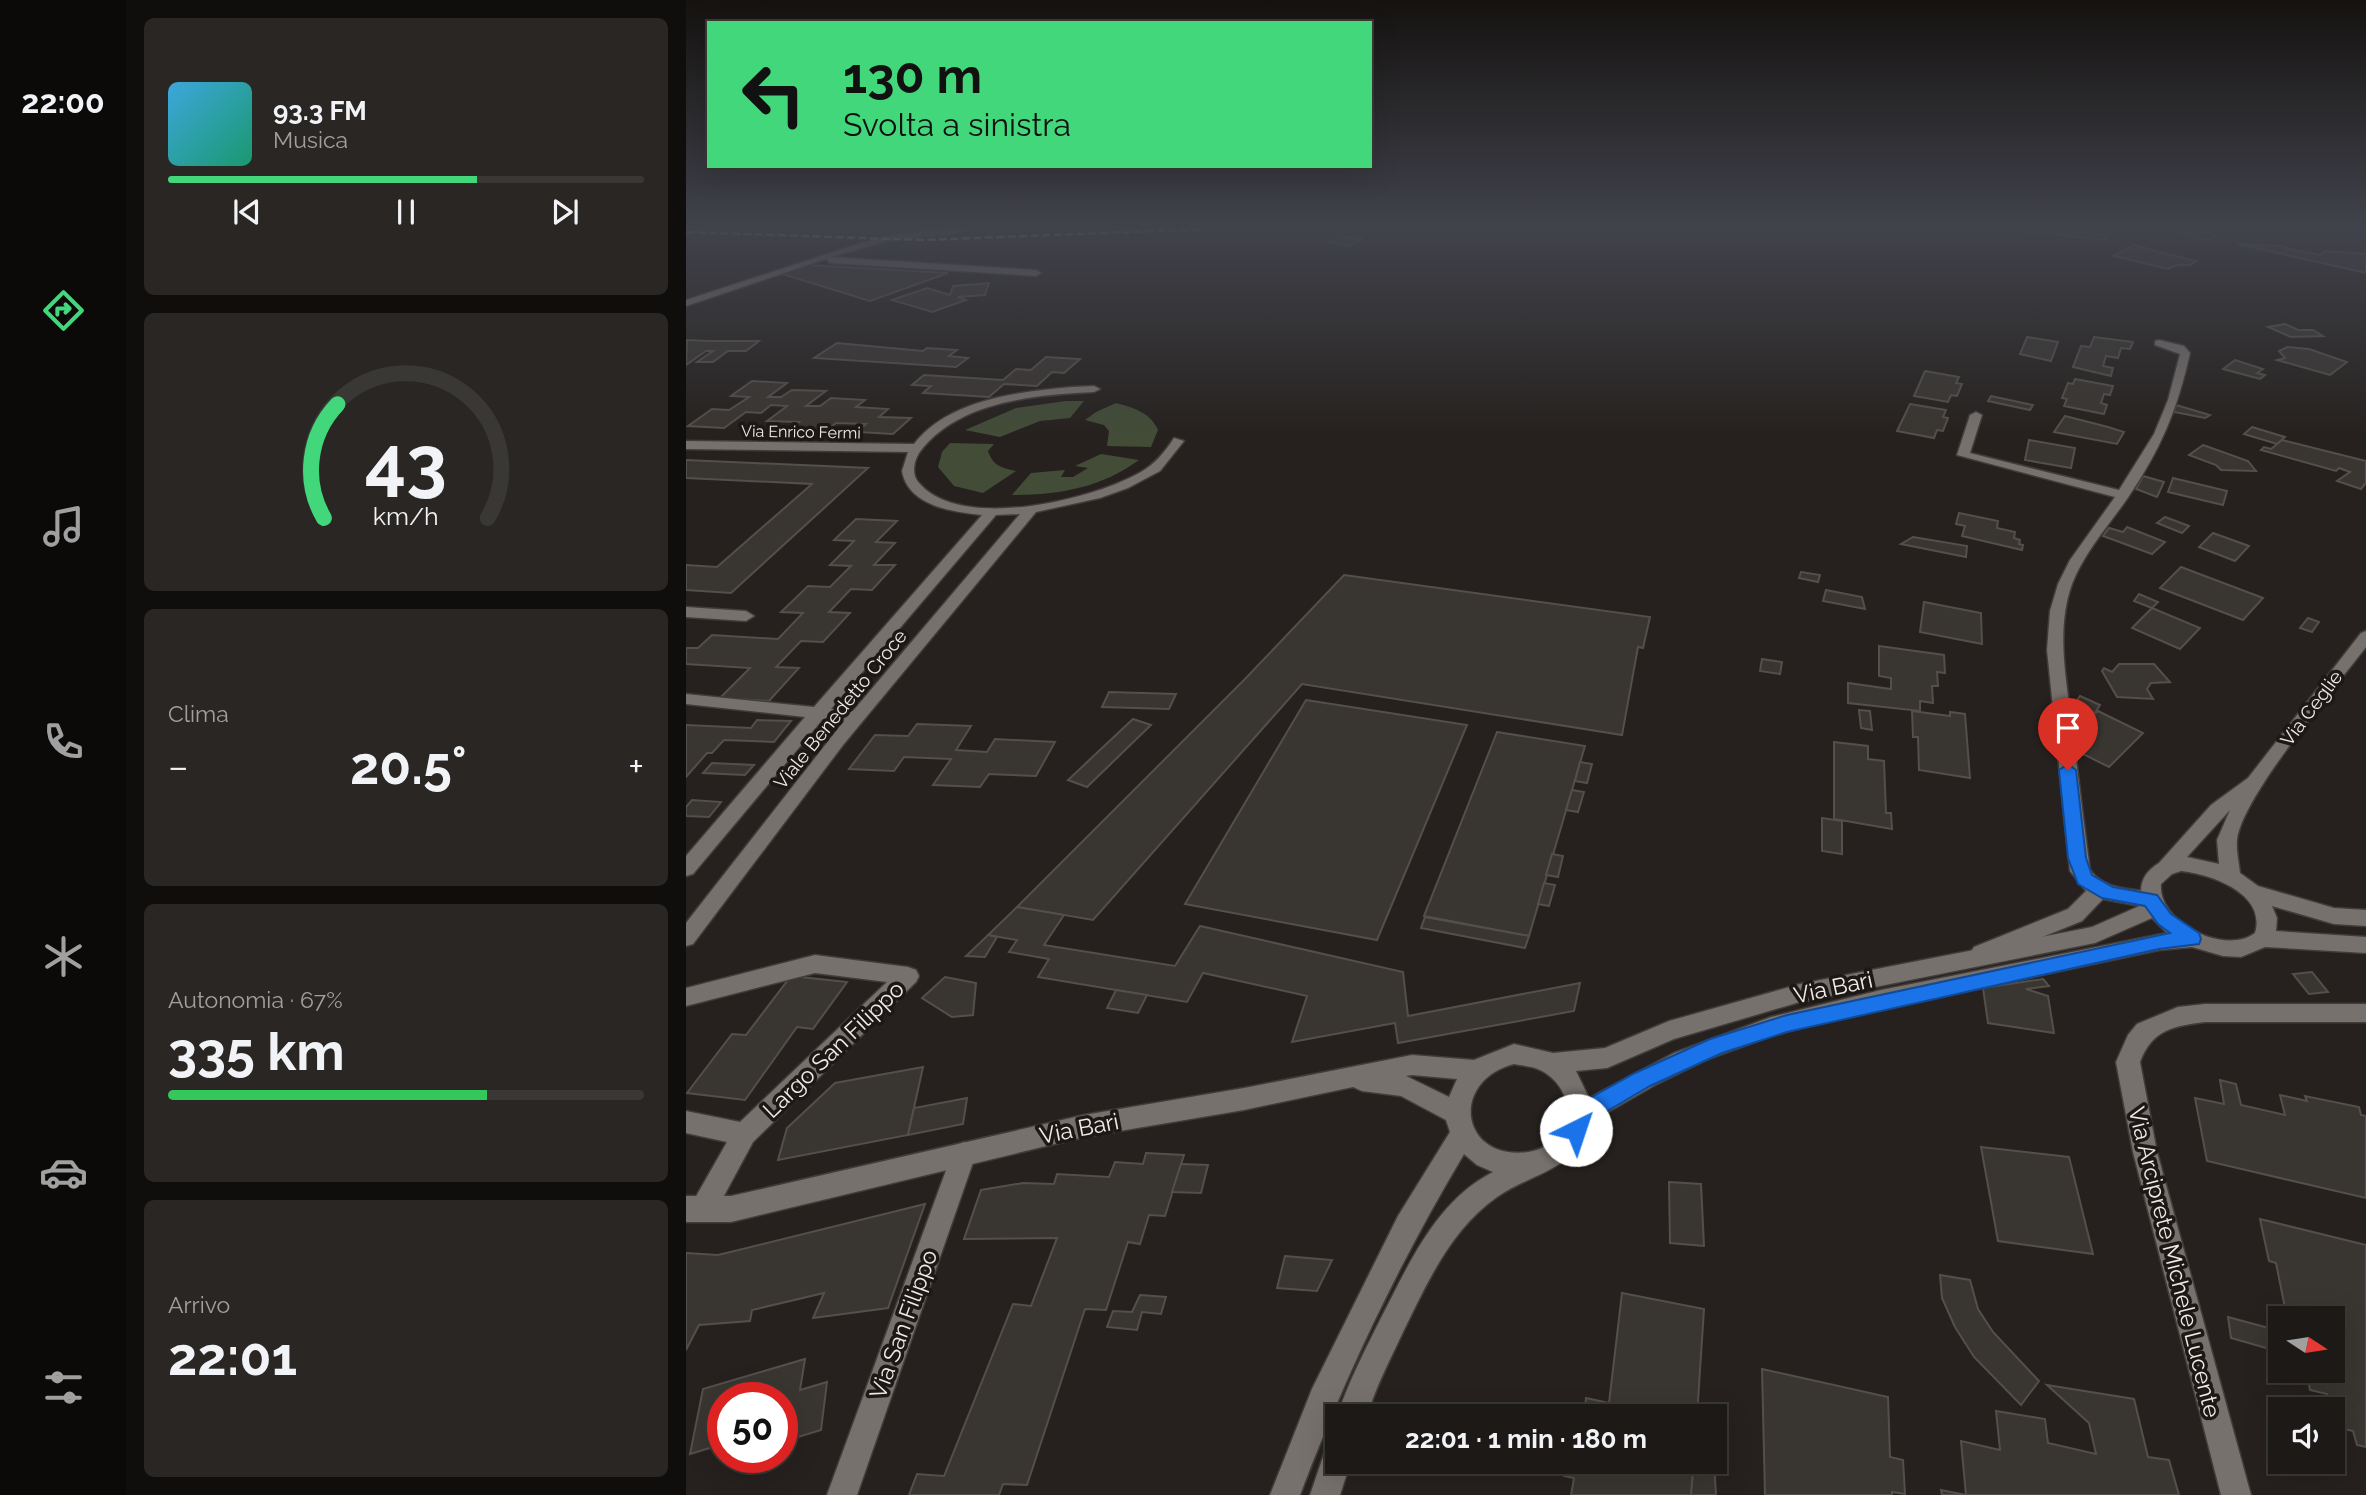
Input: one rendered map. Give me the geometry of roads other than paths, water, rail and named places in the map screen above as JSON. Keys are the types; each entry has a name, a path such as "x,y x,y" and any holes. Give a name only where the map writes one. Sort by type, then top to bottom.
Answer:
{"street":[{"path":"686,303 704,297"},
{"path":"2153,904 2100,890 2084,880 2077,858 2056,633 2065,584 2077,560 2123,495 2160,434 2174,400 2185,353 2180,348 2158,343"},
{"path":"1094,389 1045,392 989,405 950,421 915,448 907,471 912,484 920,492 956,507 993,511 1031,510 1070,504 1123,486 1147,474 1168,456 1178,441"},
{"path":"1976,415 1963,455 2123,495"},
{"name":"Via Enrico Fermi","path":"686,445 915,448"},
{"name":"Viale Benedetto Croce","path":"686,938 858,717 1031,510"},
{"name":"Viale Benedetto Croce","path":"686,869 993,511"},
{"path":"686,612 746,616"},
{"name":"Via Ceglie","path":"2230,876 2227,840 2233,822 2256,780 2366,636"},
{"path":"686,699 858,717"},
{"name":"Via Ceglie","path":"2167,866 2218,810 2256,780"},
{"path":"2263,939 2268,929 2268,918 2263,905 2253,893 2230,876 2197,865 2167,866 2155,873 2149,883 2153,904 2171,925 2192,939 2213,946 2233,949 2250,946 2263,939 2366,945"},
{"path":"1955,963 2075,915 2085,908 2100,890"},
{"path":"2253,893 2334,916 2366,919"},
{"name":"Via Bari","path":"1553,1063 1607,1058 1669,1031 1800,993 2095,935 2153,904"},
{"name":"Via Bari","path":"1580,1115 1642,1079 1717,1045 1787,1023 2159,942 2192,939"},
{"name":"Largo San Filippo","path":"686,997 816,964 908,976 744,1134 694,1209"},
{"name":"Via Arciprete Michele Lucente","path":"2236,1495 2131,1089 2128,1062 2136,1042 2145,1031 2178,1016 2205,1013 2366,1013"},
{"path":"1356,1404 1361,1388 1423,1263 1452,1221 1488,1188 1540,1162 1568,1144 1580,1115 1574,1086 1565,1073 1541,1057 1514,1054 1500,1057 1476,1070 1465,1082 1459,1097 1460,1123 1471,1145 1495,1161 1525,1166 1540,1162"},
{"name":"Via Bari","path":"694,1209 731,1209 1084,1126 1412,1065 1476,1070"},
{"path":"1345,1079 1404,1086 1460,1123"},
{"path":"686,1122 744,1134"},
{"path":"1285,1495 1322,1399 1460,1123"},
{"name":"Via San Filippo","path":"842,1495 964,1154"},
{"path":"1325,1495 1332,1474"}]}
